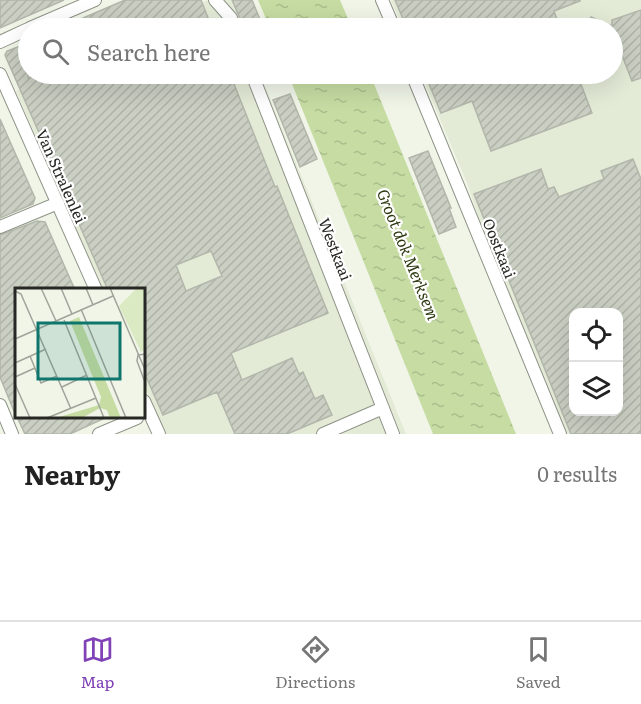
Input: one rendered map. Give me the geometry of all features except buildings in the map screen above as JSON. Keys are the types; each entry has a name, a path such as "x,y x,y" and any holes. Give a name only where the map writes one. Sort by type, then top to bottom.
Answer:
{"street":[{"path":"54,18 95,0"},
{"path":"214,0 231,18"},
{"path":"382,0 390,18"},
{"path":"0,42 18,34"},
{"name":"Van Stralenlei","path":"0,74 95,288"},
{"name":"Westkaai","path":"256,84 393,434"},
{"name":"Oostkaai","path":"416,84 560,434"},
{"path":"0,227 58,203"},
{"path":"0,405 12,434"},
{"path":"323,434 383,408"},
{"path":"146,414 159,434"},
{"path":"99,434 128,419"}],"shaded area":[{"path":"208,0 231,0 238,18 169,18"},
{"path":"391,0 641,0 641,434 568,434 483,230 467,183 425,84 623,84 623,18 399,18"},
{"path":"31,84 264,84 406,434 165,434 146,390 146,288 102,288 16,91"}],"water":[{"path":"258,0 340,0 348,18 266,18"},
{"name":"Groot dok Merksem","path":"292,84 374,84 516,434 433,434"}]}
